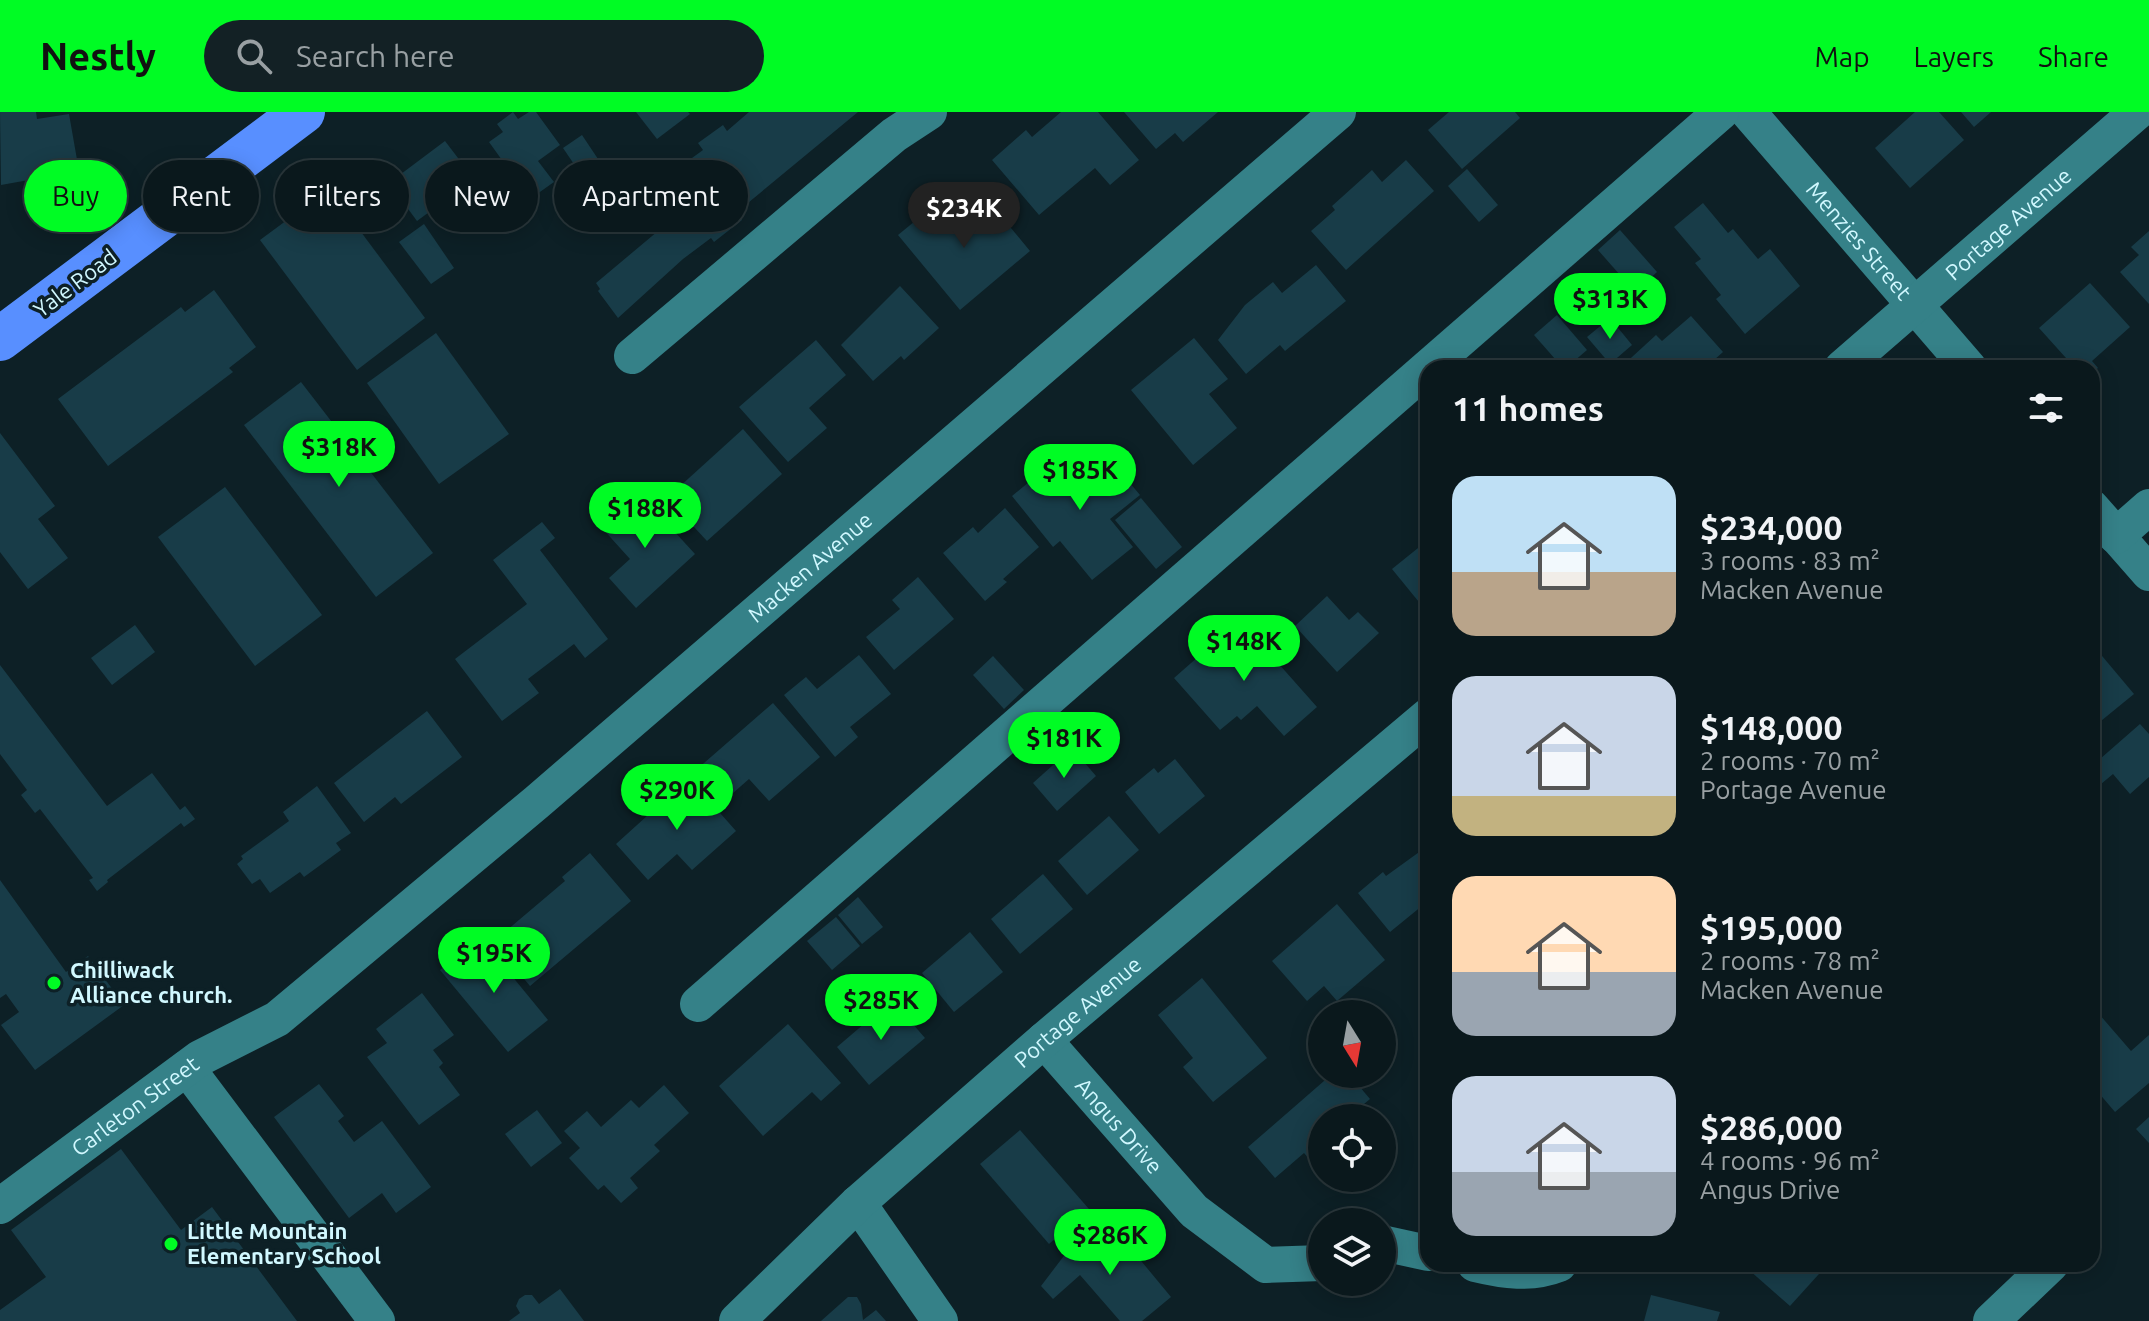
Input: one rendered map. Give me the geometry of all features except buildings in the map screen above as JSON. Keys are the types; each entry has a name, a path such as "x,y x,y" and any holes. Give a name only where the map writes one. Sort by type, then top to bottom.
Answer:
{"main road":[{"name":"Yale Road","path":"0,339 303,112"}],"street":[{"path":"632,356 894,135 929,112"},
{"name":"Macken Avenue","path":"277,1019 549,792 1338,112"},
{"path":"1437,360 1721,112"},
{"name":"Menzies Street","path":"1748,112 1962,360"},
{"name":"Portage Avenue","path":"1852,360 2137,112"},
{"path":"698,1004 1420,374"},
{"path":"2116,536 2149,507"},
{"path":"2100,517 2149,573"},
{"name":"Portage Avenue","path":"737,1321 858,1203 1044,1040 1420,723"},
{"name":"Carleton Street","path":"0,1206 200,1058 277,1019"},
{"name":"Angus Drive","path":"1044,1040 1194,1211 1266,1265 1308,1264"},
{"path":"187,1068 377,1321"},
{"path":"858,1203 940,1321"},
{"path":"1396,1246 1420,1251"},
{"path":"1991,1321 2043,1272"}],"place":[{"name":"Chilliwack Alliance church.","path":"54,983"},
{"name":"Little Mountain Elementary School","path":"171,1244"}]}
